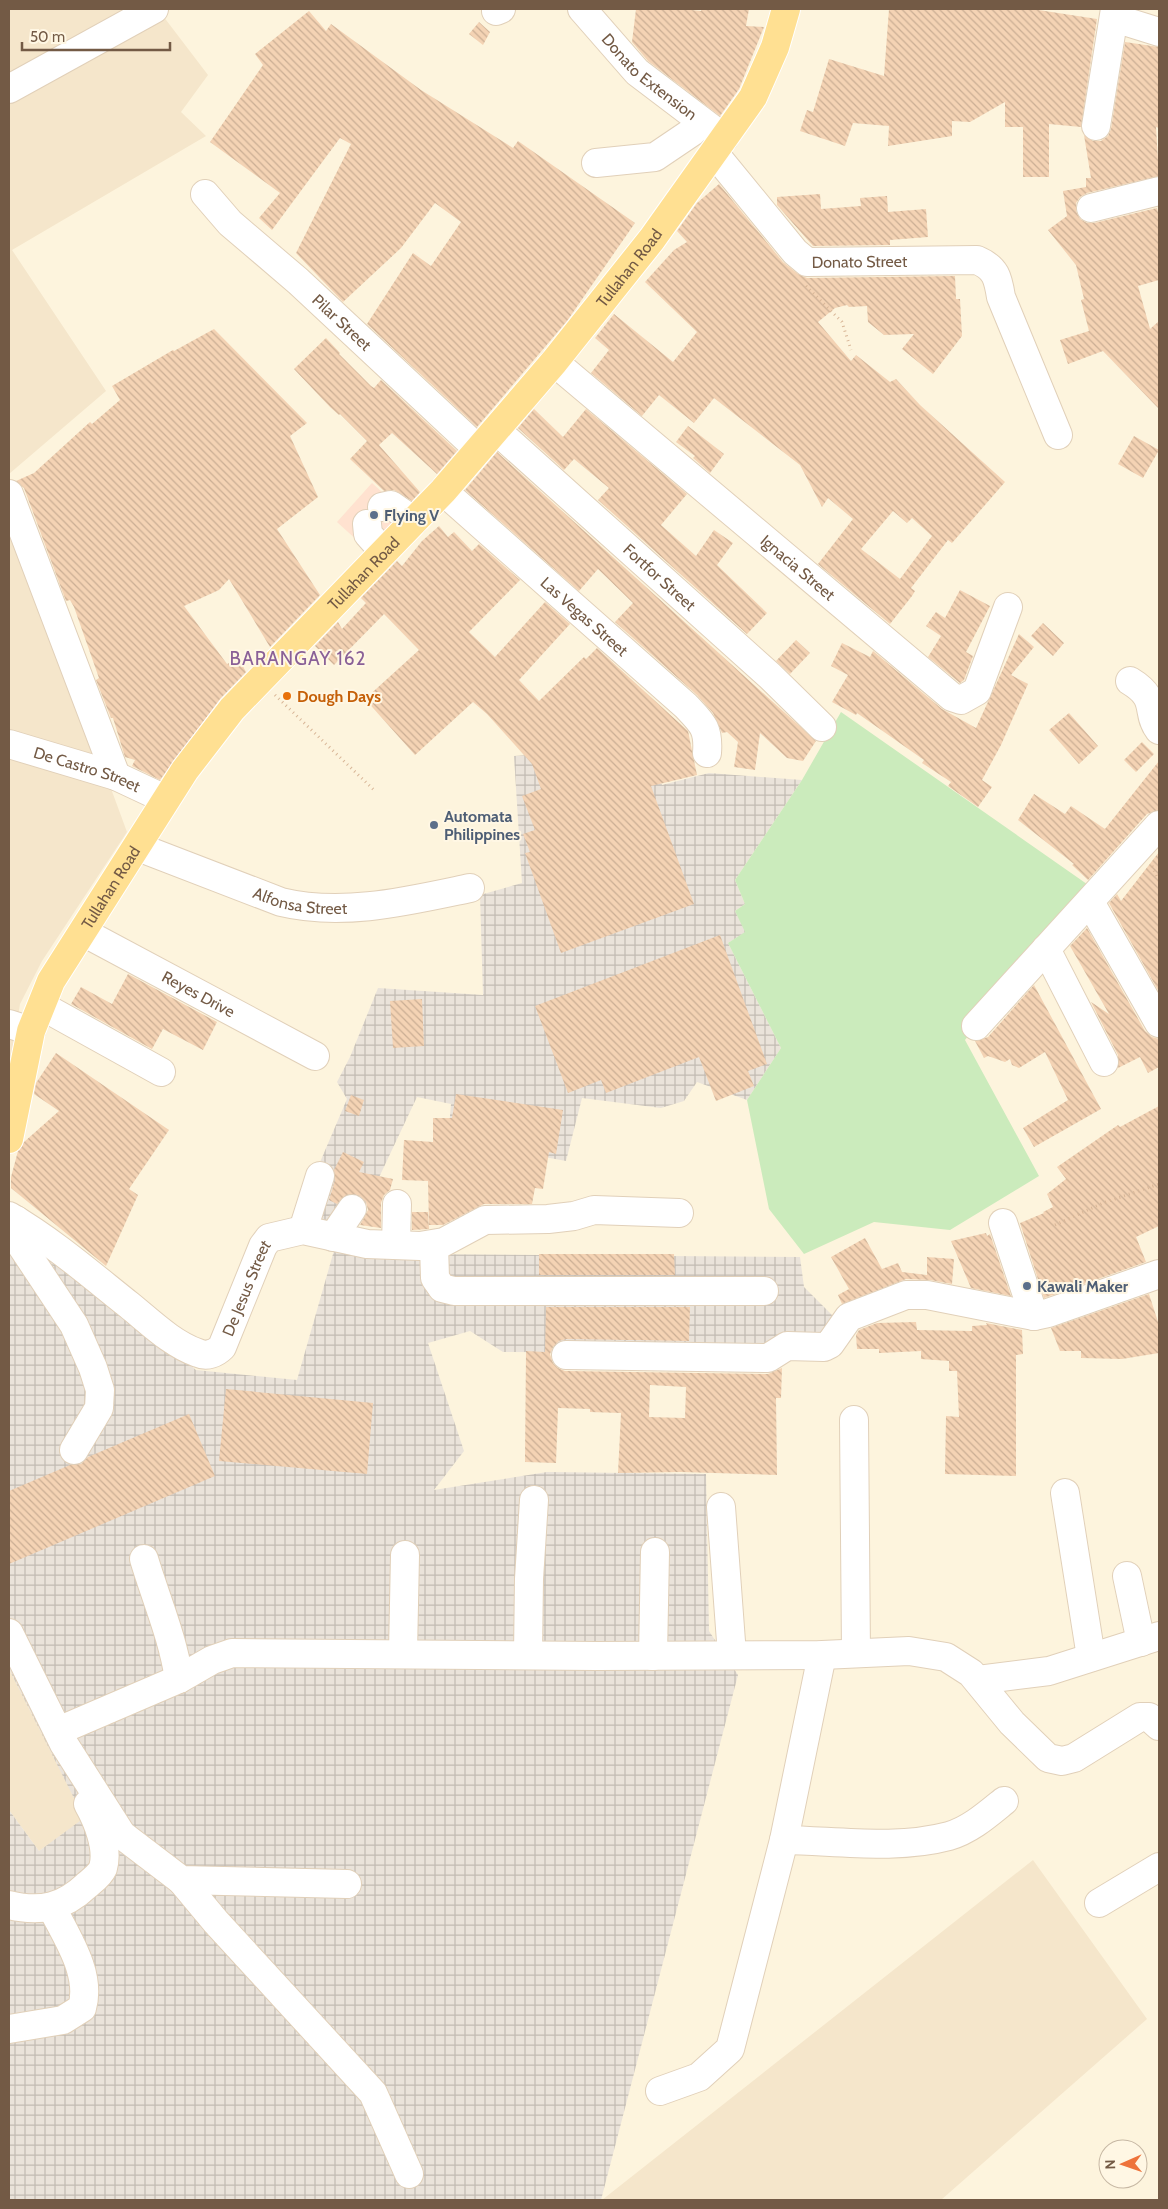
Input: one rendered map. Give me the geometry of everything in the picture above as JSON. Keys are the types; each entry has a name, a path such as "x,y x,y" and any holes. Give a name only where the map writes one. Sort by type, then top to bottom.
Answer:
{"main road":[{"name":"Tullahan Road","path":"9,1139 20,1028 42,1006 51,981 138,847 165,799 232,709 443,490 554,362 652,239 752,97 775,47 786,9"}],"street":[{"path":"10,83 154,9"},
{"name":"Donato Extension","path":"582,9 637,72 702,122 719,145"},
{"path":"1115,11 1127,22 1159,32"},
{"path":"1096,126 1115,11"},
{"path":"596,163 655,157 692,132 702,122"},
{"name":"Donato Street","path":"719,145 802,259 815,262 977,260 987,264 997,274 1001,296 1058,435"},
{"path":"1091,208 1159,191"},
{"name":"Pilar Street","path":"205,194 230,223 487,440"},
{"name":"Ignacia Street","path":"554,362 952,697 961,700 977,690 1008,607"},
{"name":"Fortfor Street","path":"487,440 770,676 822,727"},
{"name":"Las Vegas Street","path":"443,490 686,706 700,721 708,736 707,753"},
{"path":"9,494 116,776"},
{"path":"384,552 368,534 375,516 391,505 414,521"},
{"path":"1130,681 1147,694 1156,726 1159,730"},
{"name":"De Castro Street","path":"9,744 116,776 165,799"},
{"path":"976,1026 1159,824"},
{"name":"Alfonsa Street","path":"138,847 281,902 302,907 333,910 422,898 470,888"},
{"path":"1090,902 1159,1023"},
{"name":"Reyes Drive","path":"83,932 315,1056"},
{"path":"1046,950 1104,1062"},
{"path":"42,1006 161,1072"},
{"path":"303,1230 320,1176"},
{"path":"396,1245 397,1204"},
{"path":"333,1237 352,1209"},
{"path":"679,1213 594,1210 574,1216 548,1219 485,1220 439,1244 435,1278 442,1288 454,1291 764,1291"},
{"path":"12,1218 22,1248 74,1325 93,1368 100,1390 98,1408 74,1450"},
{"name":"De Jesus Street","path":"12,1218 41,1234 168,1337 198,1354 207,1355 217,1352 222,1347 263,1246 269,1238 303,1230 367,1244 439,1244"},
{"path":"1003,1223 1034,1316"},
{"path":"566,1355 768,1358 787,1346 824,1347 830,1344 849,1317 906,1295 917,1293 1034,1316 1048,1313 1159,1274"},
{"path":"854,1420 856,1653"},
{"path":"1065,1493 1090,1657"},
{"path":"528,1655 529,1579 534,1500"},
{"path":"721,1507 732,1655"},
{"path":"653,1656 655,1552"},
{"path":"403,1653 405,1556"},
{"path":"144,1559 164,1622 174,1646 179,1679"},
{"path":"978,1680 1049,1671 1150,1639 1127,1576"},
{"path":"9,1633 61,1737 122,1835 181,1880 373,2093 409,2174"},
{"path":"61,1737 179,1679 212,1660 232,1653 653,1656 822,1655 909,1651 946,1657 978,1680 1012,1724 1048,1758 1062,1761 1074,1758 1140,1717 1149,1717 1159,1726"},
{"path":"660,2091 699,2077 730,2050 784,1840 822,1655"},
{"path":"9,1905 19,1908 52,1908 74,1898 103,1868 104,1852 100,1834 93,1813 65,1759 61,1737"},
{"path":"784,1840 906,1843 951,1836 984,1818 1004,1801"},
{"path":"1099,1903 1159,1867"},
{"path":"181,1880 347,1884"},
{"path":"9,2029 63,2020 82,2008 85,1986 80,1966 52,1908"}],"path":[{"path":"802,259 802,281 842,322 851,350"},
{"path":"260,680 374,790"},
{"path":"1055,1224 1103,1203 1159,1184"}],"shaded area":[{"path":"9,9 129,9 9,77"},
{"path":"160,12 208,75 181,112 206,136 12,250 106,391 9,474 9,100"},
{"path":"372,483 405,513 370,552 337,522"},
{"path":"9,512 127,832 42,961 20,1004 9,1073"},
{"path":"653,747 662,785 709,773 802,780 735,880 745,904 735,911 746,932 728,943 781,1048 747,1100 697,1082 684,1101 661,1108 582,1098 566,1161 448,1139 451,1104 417,1097 356,1226 297,1216 347,1099 337,1082 350,1057 378,988 483,995 480,895 522,883 514,756"},
{"path":"9,1237 37,1239 196,1370 297,1380 335,1247 402,1254 800,1257 804,1287 836,1319 818,1339 765,1353 503,1352 470,1331 428,1343 464,1451 434,1490 547,1472 706,1474 709,1631 738,1675 601,2200 9,2200 9,1810 39,1851 84,1818 9,1669"},
{"path":"9,1669 85,1819 39,1851 9,1810"},
{"path":"1033,1860 1147,2019 941,2200 602,2200"}],"green space":[{"path":"841,712 1094,889 993,1003 965,1040 1039,1176 950,1230 874,1222 804,1254 769,1209 747,1100 781,1048 728,943 745,932 735,911 745,904 735,880 802,780"}],"building":[{"path":"636,9 701,11 702,9 749,9 746,26 764,27 739,89 720,116 648,61 632,42"},
{"path":"889,9 1032,9 1097,19 1081,127 1049,124 1049,177 1023,177 1023,127 1005,127 1005,102 970,122 952,121 952,136 888,146 889,126 853,123 845,146 800,131 807,110 813,112 829,59 884,76"},
{"path":"309,11 326,31 331,24 421,90 513,148 518,141 635,223 567,321 477,427 367,324 413,253 431,266 461,222 435,203 401,248 343,302 296,253 351,144 340,138 272,230 259,218 280,193 210,142 263,65 255,54"},
{"path":"479,22 490,32 483,45 469,34"},
{"path":"1125,42 1159,47 1159,128 1156,127 1159,176 1087,193 1080,197 1076,203 1076,211 1080,219 1087,223 1094,223 1157,208 1159,217 1159,280 1138,286 1150,329 1159,321 1159,409 1103,351 1068,364 1060,340 1089,331 1081,300 1084,299 1076,265 1048,230 1067,216 1063,191 1086,187 1086,178 1091,178 1084,135 1093,141 1101,141 1108,136 1111,129"},
{"path":"719,184 783,262 798,274 807,278 955,276 956,299 960,299 962,336 933,374 902,349 914,334 884,335 868,322 867,306 849,307 847,305 835,308 818,322 851,361 856,355 890,382 896,379 920,405 1005,482 952,543 948,540 911,588 915,591 890,624 818,564 853,519 828,498 822,507 800,465 714,398 694,423 659,395 642,416 591,373 609,350 595,338 614,314 673,362 697,332 645,282 674,250 687,242 677,231 697,203","holes":["893,511 907,523 912,518 932,536 900,579 861,549"]},
{"path":"820,194 821,209 861,206 860,198 887,196 888,212 926,209 928,237 890,240 890,245 813,246 777,205 777,197"},
{"path":"214,329 307,423 290,436 318,497 277,529 320,595 270,647 229,579 219,590 184,606 227,664 239,659 246,672 220,699 160,780 132,766 135,760 125,757 113,718 111,718 96,680 99,678 74,607 70,600 66,601 24,488 16,481 34,473 90,422 92,424 120,400 112,386 173,350"},
{"path":"326,338 371,386 374,388 381,380 457,451 437,474 392,433 379,445 420,492 412,501 394,490 384,491 350,459 367,441 340,414 330,407 294,369"},
{"path":"534,409 563,437 586,409 687,494 661,525 696,556 714,530 733,543 717,565 767,613 747,634 598,500 609,488 574,459 564,470 518,428"},
{"path":"688,426 724,454 710,473 693,458 695,456 676,442"},
{"path":"1134,436 1159,450 1143,478 1118,464"},
{"path":"497,452 816,741 803,761 787,758 760,733 755,770 734,767 738,742 727,732 722,733 713,713 697,695 615,622 633,603 598,569 579,591 465,490"},
{"path":"439,526 448,537 454,532 472,551 479,544 520,580 469,632 495,657 545,602 570,624 519,680 539,701 584,657 586,659 597,648 688,731 697,775 651,786 694,904 561,953 525,853 530,852 523,834 535,830 522,796 541,789 532,764 487,714 473,702 415,755 365,699 419,650 384,614 334,665 315,646 338,622 342,629 366,603 361,598 397,561 402,566 422,541"},
{"path":"960,590 990,606 966,652 973,656 964,680 960,683 928,657 941,636 926,626 936,612 945,618"},
{"path":"1043,623 1064,643 1053,656 1031,636"},
{"path":"1019,634 1034,647 1011,675 1028,684 1001,745 982,780 992,787 978,807 948,786 951,782 922,763 924,760 857,713 856,715 832,702 848,675 831,666 842,643 870,657 873,651 942,709 976,728"},
{"path":"796,640 810,653 790,674 776,661"},
{"path":"1069,713 1098,746 1079,764 1049,730"},
{"path":"1142,742 1154,754 1136,772 1124,760"},
{"path":"1159,761 1159,810 1147,814 1088,880 1072,865 1074,864 1018,820 1034,794 1065,814 1071,806 1105,829"},
{"path":"1159,852 1159,992 1109,903 1117,894 1121,901"},
{"path":"1087,928 1145,1031 1152,1037 1159,1039 1159,1067 1148,1073 1140,1057 1118,1068 1118,1055 1091,1002 1109,1014 1070,946"},
{"path":"720,935 767,1064 748,1071 754,1086 716,1101 699,1057 606,1093 601,1080 568,1093 535,1006"},
{"path":"128,974 217,1022 203,1050 163,1029 152,1049 71,1004 81,987 112,1004"},
{"path":"1034,985 1101,1109 1034,1147 1023,1128 1068,1100 1045,1052 1019,1068 1012,1065 1010,1059 1005,1062 988,1056 984,1058 975,1041 988,1037"},
{"path":"422,999 424,1046 393,1048 390,1001"},
{"path":"56,1053 169,1130 129,1189 138,1195 106,1266 11,1188 11,1177 18,1151 24,1142 59,1111 34,1094 36,1083"},
{"path":"456,1094 563,1110 556,1154 549,1152 543,1189 535,1188 532,1204 484,1204 443,1225 429,1225 428,1181 402,1180 404,1140 433,1142 433,1118 452,1118"},
{"path":"351,1095 364,1100 359,1116 345,1111"},
{"path":"1159,1106 1159,1226 1136,1237 1146,1262 1044,1298 1020,1223 1053,1207 1047,1194 1066,1179 1057,1167 1118,1125 1120,1127"},
{"path":"343,1152 364,1162 359,1172 393,1179 390,1190 384,1195 381,1203 381,1228 360,1225 368,1210 366,1202 360,1196 354,1194 346,1195 337,1204 329,1200 335,1180 334,1170"},
{"path":"412,1212 428,1212 429,1229 412,1230"},
{"path":"986,1233 987,1236 990,1234 1011,1296 971,1288 951,1241"},
{"path":"865,1238 882,1269 898,1263 902,1272 927,1275 927,1257 954,1259 952,1284 930,1280 906,1279 842,1304 838,1295 849,1289 831,1257"},
{"path":"539,1254 674,1254 675,1275 539,1275"},
{"path":"1149,1294 1159,1325 1159,1353 1122,1359 1081,1358 1081,1351 1060,1351 1051,1328"},
{"path":"546,1307 690,1307 689,1341 566,1339 559,1341 553,1347 550,1354 553,1363 565,1371 768,1374 782,1368 781,1398 776,1398 777,1475 681,1472 618,1473 621,1413 590,1412 590,1409 558,1408 556,1463 525,1462 526,1351 545,1352","holes":["650,1385 686,1387 685,1418 649,1417"]},
{"path":"916,1322 917,1330 972,1331 972,1326 987,1325 986,1323 1022,1330 1023,1354 1016,1355 1016,1476 945,1474 946,1416 959,1417 957,1371 949,1371 949,1361 921,1359 921,1351 879,1353 879,1349 857,1349 856,1335 859,1330 877,1323"},
{"path":"226,1389 373,1403 367,1474 219,1461"},
{"path":"189,1414 215,1476 9,1564 9,1491 70,1465 81,1464 88,1457"}],"place":[{"name":"Flying V","path":"374,515"},
{"name":"Dough Days","path":"287,696"},
{"name":"Automata Philippines","path":"434,825"},
{"name":"Kawali Maker","path":"1027,1286"}],"district":[{"name":"BARANGAY 162","path":"298,658"}]}
